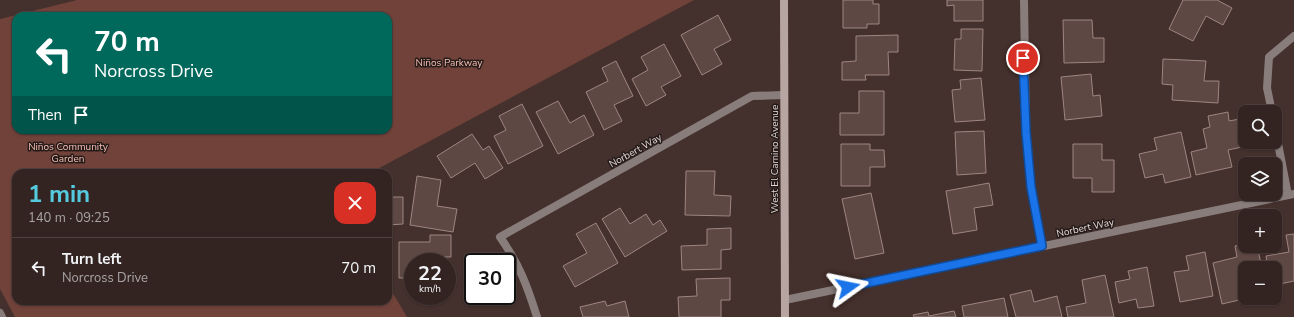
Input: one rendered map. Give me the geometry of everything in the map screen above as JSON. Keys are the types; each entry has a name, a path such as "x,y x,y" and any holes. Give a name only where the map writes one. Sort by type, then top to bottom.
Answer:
{"main road":[{"name":"West El Camino Avenue","path":"784,0 785,317"}],"street":[{"path":"1024,0 1026,132 1031,187 1042,246"},
{"path":"1271,105 1267,88 1269,57 1294,36"},
{"name":"Norbert Way","path":"537,317 526,281 516,261 500,237 752,96 784,95"},
{"path":"1280,149 1291,194"},
{"name":"Norbert Way","path":"785,300 1291,194"}],"green space":[{"name":"Niños Parkway","path":"77,0 694,0 377,169 12,169 12,305 392,305 392,292 407,317 15,317 0,289 0,19 12,16 12,134 392,134 392,12 28,12"}],"building":[{"path":"843,0 873,0 873,4 879,4 879,24 867,24 867,28 843,28"},
{"path":"947,0 983,0 983,21 954,21 954,5 947,6"},
{"path":"1183,0 1217,0 1232,8 1223,25 1206,16 1193,41 1169,29"},
{"path":"718,15 731,40 714,49 722,64 702,75 681,35"},
{"path":"1063,20 1092,20 1093,38 1104,38 1104,62 1064,63"},
{"path":"961,29 983,29 982,71 954,70 955,39 961,39"},
{"path":"898,35 898,52 888,52 889,75 865,75 866,80 842,80 842,62 856,61 856,36"},
{"path":"664,44 681,76 661,87 666,95 646,106 632,79 648,70 641,57"},
{"path":"1163,59 1206,61 1204,81 1219,81 1218,103 1172,100 1173,85 1162,84"},
{"path":"616,61 633,96 614,105 622,121 604,130 586,92 608,81 602,68"},
{"path":"1091,74 1093,96 1100,95 1102,116 1065,120 1061,77"},
{"path":"981,78 985,120 955,122 952,90 961,89 960,80"},
{"path":"859,91 884,91 884,135 840,135 840,113 859,113"},
{"path":"558,101 570,123 584,115 594,135 558,154 536,112"},
{"path":"522,104 543,146 508,164 494,136 506,130 499,116"},
{"path":"1228,112 1229,121 1238,119 1238,148 1228,150 1232,167 1196,175 1191,152 1207,148 1203,129 1210,127 1208,116"},
{"path":"984,131 986,173 957,175 955,132"},
{"path":"1181,132 1191,177 1165,183 1163,174 1145,178 1139,154 1157,150 1154,138"},
{"path":"472,134 483,150 489,146 503,168 485,179 475,163 451,178 437,156"},
{"path":"841,144 870,144 870,150 884,150 885,167 870,167 870,186 841,186"},
{"path":"1073,144 1102,144 1102,160 1114,160 1114,192 1092,192 1092,178 1073,178"},
{"path":"686,171 715,171 714,195 731,196 730,216 685,215"},
{"path":"417,176 441,180 437,206 457,209 453,232 410,225"},
{"path":"989,183 993,205 974,208 977,230 953,234 946,191"},
{"path":"871,193 884,253 855,259 842,199"},
{"path":"392,197 403,197 403,224 392,225"},
{"path":"620,208 630,224 646,214 653,225 660,220 667,231 625,257 602,219"},
{"path":"596,223 618,263 575,287 563,266 587,253 576,234"},
{"path":"731,228 731,249 721,250 721,269 682,270 681,246 707,245 707,229"},
{"path":"1294,234 1294,281 1282,284 1282,261 1267,261 1266,256 1289,252 1286,235"},
{"path":"430,235 451,235 451,253 404,253 404,278 399,278 399,242 430,242"},
{"path":"1238,245 1238,253 1259,253 1260,261 1238,261 1238,300 1222,304 1213,263 1237,257 1235,246"},
{"path":"1205,252 1213,296 1180,302 1174,272 1189,270 1186,256"},
{"path":"1147,267 1154,306 1138,308 1136,299 1119,303 1115,282 1130,279 1128,271"},
{"path":"1105,275 1114,317 1068,317 1066,307 1086,303 1082,280"},
{"path":"730,278 730,300 721,300 721,317 679,317 678,297 697,296 696,279"},
{"path":"1031,290 1034,302 1057,296 1062,317 1016,317 1010,295"},
{"path":"1004,298 1008,317 964,317 962,306"},
{"path":"605,301 607,306 625,301 629,317 583,317 580,307"},
{"path":"954,311 956,317 914,317 913,315 928,312 929,316"}],"route":[{"path":"848,287 1042,246 1031,187 1026,132 1023,58"}],"park label":[{"name":"Niños Community Garden","path":"68,152"}]}
